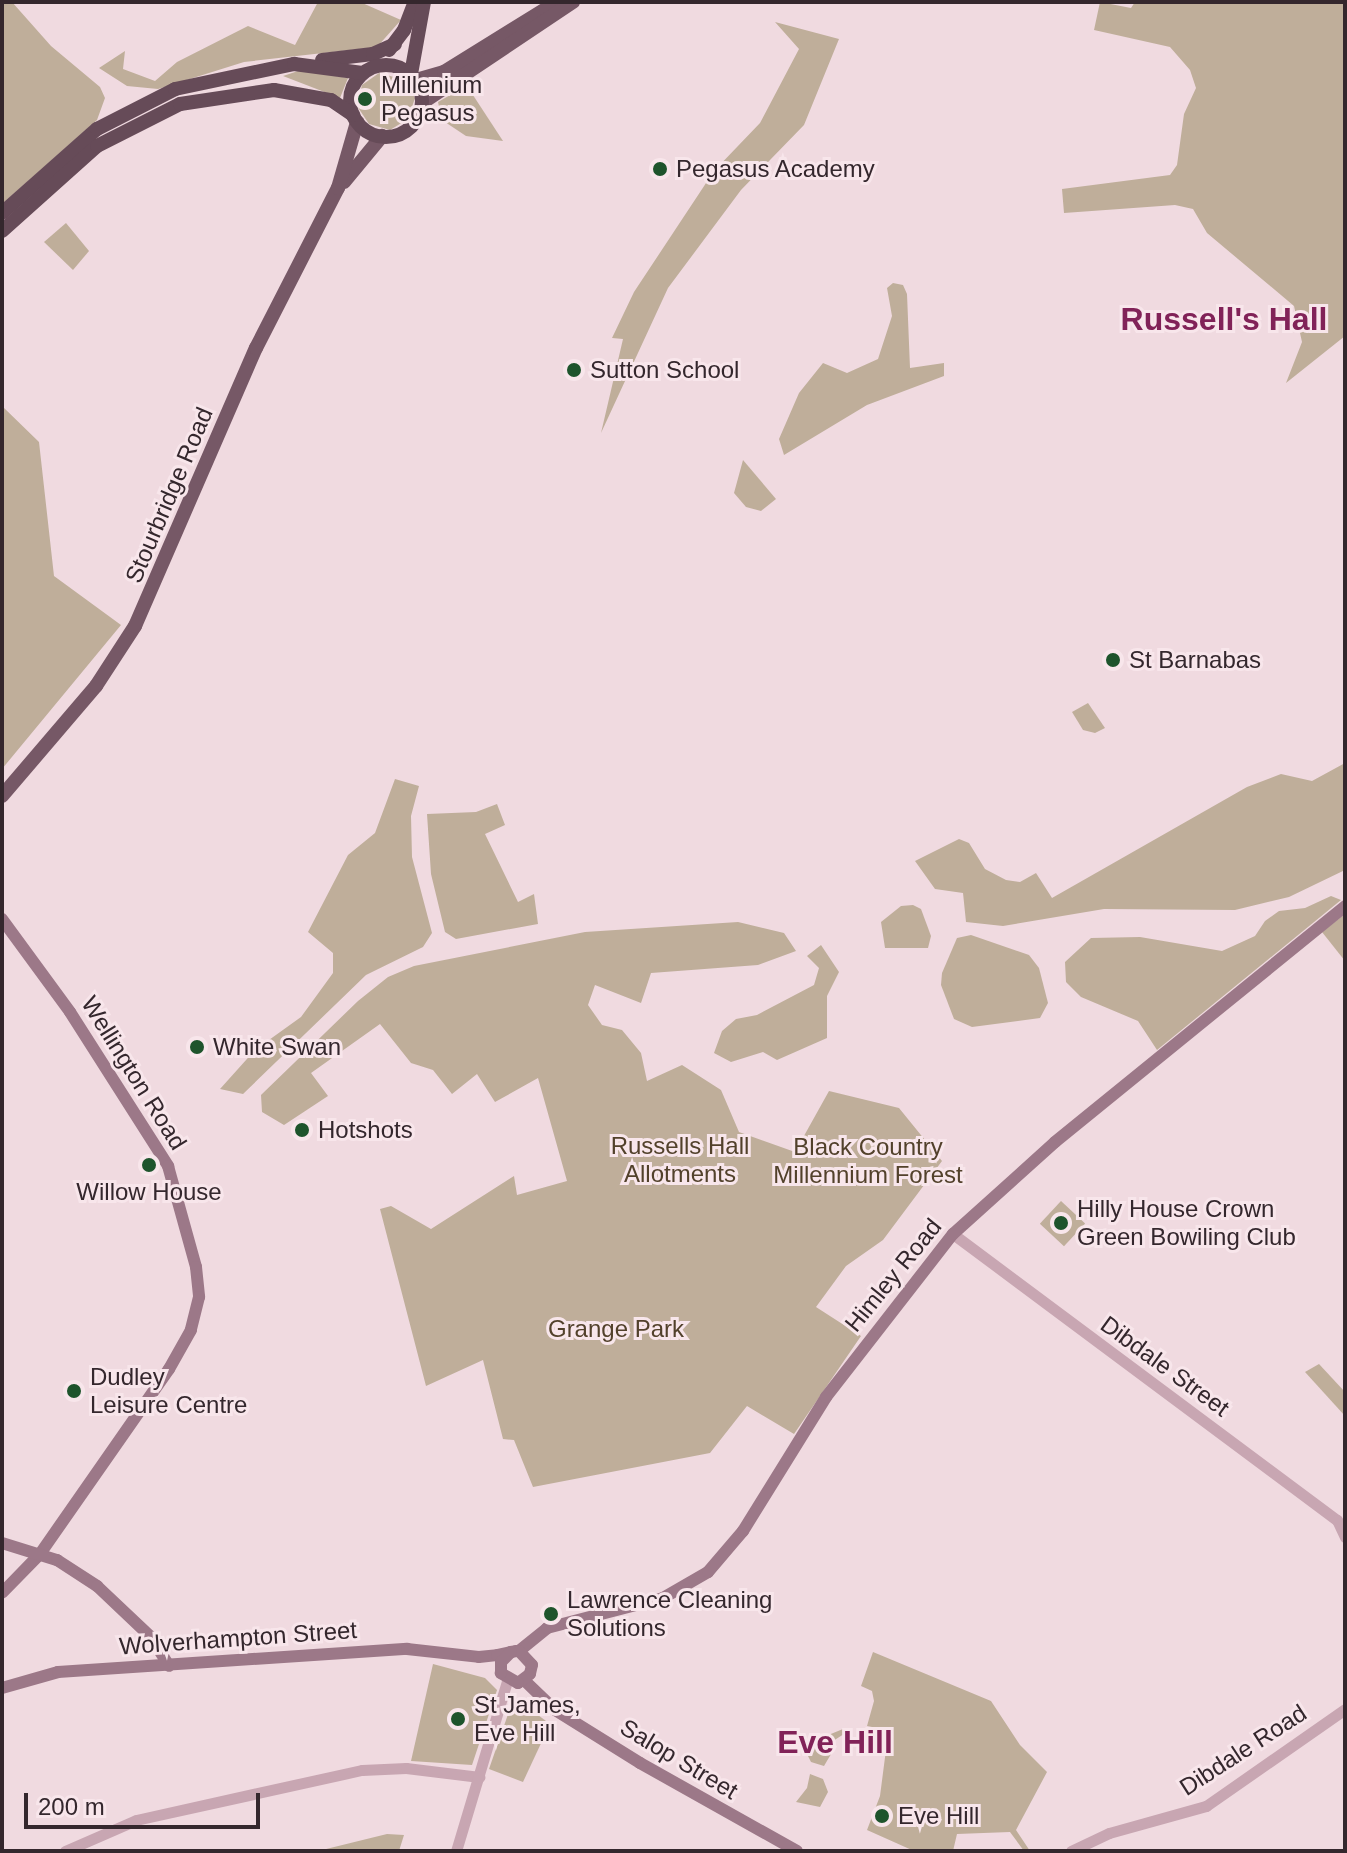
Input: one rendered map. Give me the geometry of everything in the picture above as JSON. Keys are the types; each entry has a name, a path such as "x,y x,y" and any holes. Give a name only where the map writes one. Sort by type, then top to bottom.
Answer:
{"highway":[{"path":"355,119 351,93 366,70 395,44 415,2"},
{"path":"2,231 97,146 180,104 274,90 331,100 382,136 412,125 422,103 413,77 413,42 424,2"},
{"path":"2,213 83,139 127,112 175,89 294,64 373,54 395,44"},
{"path":"294,64 366,70 392,65 413,77"}],"main road":[{"path":"413,77 444,72 557,2"},
{"path":"422,103 573,2"},
{"name":"Stourbridge Road","path":"338,188 355,119"},
{"name":"Stourbridge Road","path":"2,796 96,686 135,626 256,348 338,188 382,136"},
{"name":"Himley Road","path":"500,1668 537,1635 557,1625 663,1598 708,1572 743,1531 826,1397 953,1234 1055,1142 1345,906"},
{"name":"Wellington Road","path":"2,919 70,1012 168,1166 199,1286 195,1321 176,1358 40,1554 2,1593"},
{"path":"2,1543 40,1554 97,1586 151,1637 169,1666"},
{"name":"Wolverhampton Street","path":"2,1688 58,1672 395,1649 479,1657 520,1653"},
{"path":"500,1668 507,1681 527,1678 520,1653"},
{"name":"Wolverhampton Street","path":"479,1657 500,1668"},
{"name":"Salop Street","path":"527,1678 543,1699 640,1763 797,1851"}],"street":[{"name":"Dibdale Street","path":"953,1234 1337,1520 1345,1537"},
{"path":"456,1851 507,1681"},
{"name":"Dibdale Road","path":"1071,1851 1109,1833 1206,1806 1345,1709"},
{"path":"65,1851 136,1820 362,1770 406,1768 479,1777"}],"green space":[{"path":"2,2 12,2 51,46 100,87 105,98 97,120 2,204"},
{"path":"318,2 360,2 401,20 377,47 244,62 158,89 127,86 99,68 125,51 123,69 155,81 177,62 248,26 295,45"},
{"path":"1100,2 1131,8 1135,2 1345,2 1345,336 1286,383 1302,342 1294,306 1207,233 1193,209 1175,205 1064,213 1062,189 1170,175 1177,165 1184,114 1196,88 1190,70 1170,47 1094,30"},
{"path":"775,22 839,39 804,125 741,190 668,288 601,433 623,339 612,338 634,292 714,171 760,123 799,49"},
{"path":"301,70 348,78 340,98 283,76"},
{"path":"379,73 405,80 415,98 408,119 390,130 369,124 357,106 362,85"},
{"path":"466,86 503,141 466,136 442,120 438,102"},
{"path":"66,223 89,251 73,270 44,242"},
{"path":"893,283 903,285 907,294 910,368 944,363 944,376 867,405 784,455 779,439 799,393 823,363 847,373 878,359 892,316 887,288"},
{"path":"2,406 39,442 54,576 121,625 2,769"},
{"path":"743,460 776,499 761,511 746,507 734,493"},
{"path":"1088,703 1105,728 1095,733 1083,730 1072,712"},
{"path":"1345,763 1345,870 1289,897 1235,910 1104,909 1003,926 966,922 963,893 935,889 915,861 959,839 969,843 985,869 1006,880 1020,882 1036,873 1052,898 1247,787 1281,774 1312,781"},
{"path":"395,779 419,786 411,816 412,857 432,933 423,947 366,975 243,1094 220,1089 255,1050 301,1017 333,973 333,953 308,932 348,855 375,833"},
{"path":"497,804 505,825 485,834 518,902 534,894 538,924 456,939 445,932 431,874 427,814 476,812"},
{"path":"1331,896 1341,900 1157,1050 1138,1021 1081,997 1066,982 1065,962 1091,938 1140,937 1222,951 1255,936 1265,921 1279,911 1305,908"},
{"path":"913,905 921,909 931,936 928,948 885,948 881,922 901,906"},
{"path":"1345,914 1345,961 1322,932"},
{"path":"738,922 784,933 796,951 758,965 651,973 641,1003 595,985 588,1005 602,1025 622,1030 641,1053 647,1081 682,1065 721,1090 739,1132 795,1152 829,1091 899,1108 942,1161 883,1240 846,1266 816,1307 861,1336 794,1434 747,1406 710,1453 533,1487 514,1440 503,1439 483,1360 426,1386 380,1209 391,1206 431,1229 514,1176 517,1195 567,1181 538,1078 495,1102 477,1074 452,1094 433,1070 411,1063 380,1024 311,1073 328,1096 284,1125 262,1112 261,1095 358,1001 388,977 414,966 585,932"},
{"path":"971,935 1029,955 1039,968 1048,1003 1040,1018 972,1027 954,1019 941,985 942,973 957,938"},
{"path":"821,945 839,972 827,996 827,1038 777,1060 763,1052 731,1062 714,1053 722,1031 736,1019 757,1015 814,985 819,968 807,956"},
{"name":"Hilly House Crown Green Bowiling Club","path":"1061,1201 1085,1224 1064,1246 1040,1224"},
{"path":"1319,1364 1345,1392 1345,1416 1305,1372"},
{"path":"873,1652 991,1701 1020,1745 1047,1772 1016,1830 1030,1851 1024,1851 1010,1832 957,1834 953,1851 914,1851 867,1830 880,1796 887,1742 887,1730 867,1726 874,1701 872,1691 861,1686"},
{"path":"433,1664 485,1678 497,1690 472,1765 411,1761"},
{"path":"514,1697 550,1724 523,1782 489,1769"},
{"path":"843,1729 847,1732 830,1743 834,1749 824,1766 811,1762 807,1754 821,1738"},
{"path":"810,1774 823,1779 828,1792 820,1807 796,1802 807,1788"},
{"path":"387,1834 404,1835 399,1851 318,1851"}],"place":[{"name":"Millenium Pegasus","path":"365,99"},
{"name":"Pegasus Academy","path":"660,169"},
{"name":"Sutton School","path":"574,370"},
{"name":"St Barnabas","path":"1113,660"},
{"name":"White Swan","path":"197,1047"},
{"name":"Hotshots","path":"302,1130"},
{"name":"Willow House","path":"149,1165"},
{"name":"Hilly House Crown Green Bowiling Club","path":"1061,1223"},
{"name":"Dudley Leisure Centre","path":"74,1391"},
{"name":"Lawrence Cleaning Solutions","path":"551,1614"},
{"name":"St James, Eve Hill","path":"458,1719"},
{"name":"Eve Hill","path":"882,1816"}],"district":[{"name":"Russell's Hall","path":"1224,319"},
{"name":"Eve Hill","path":"835,1742"}],"park label":[{"name":"Russells Hall Allotments","path":"680,1160"},
{"name":"Black Country Millennium Forest","path":"868,1161"},
{"name":"Grange Park","path":"616,1329"}]}
